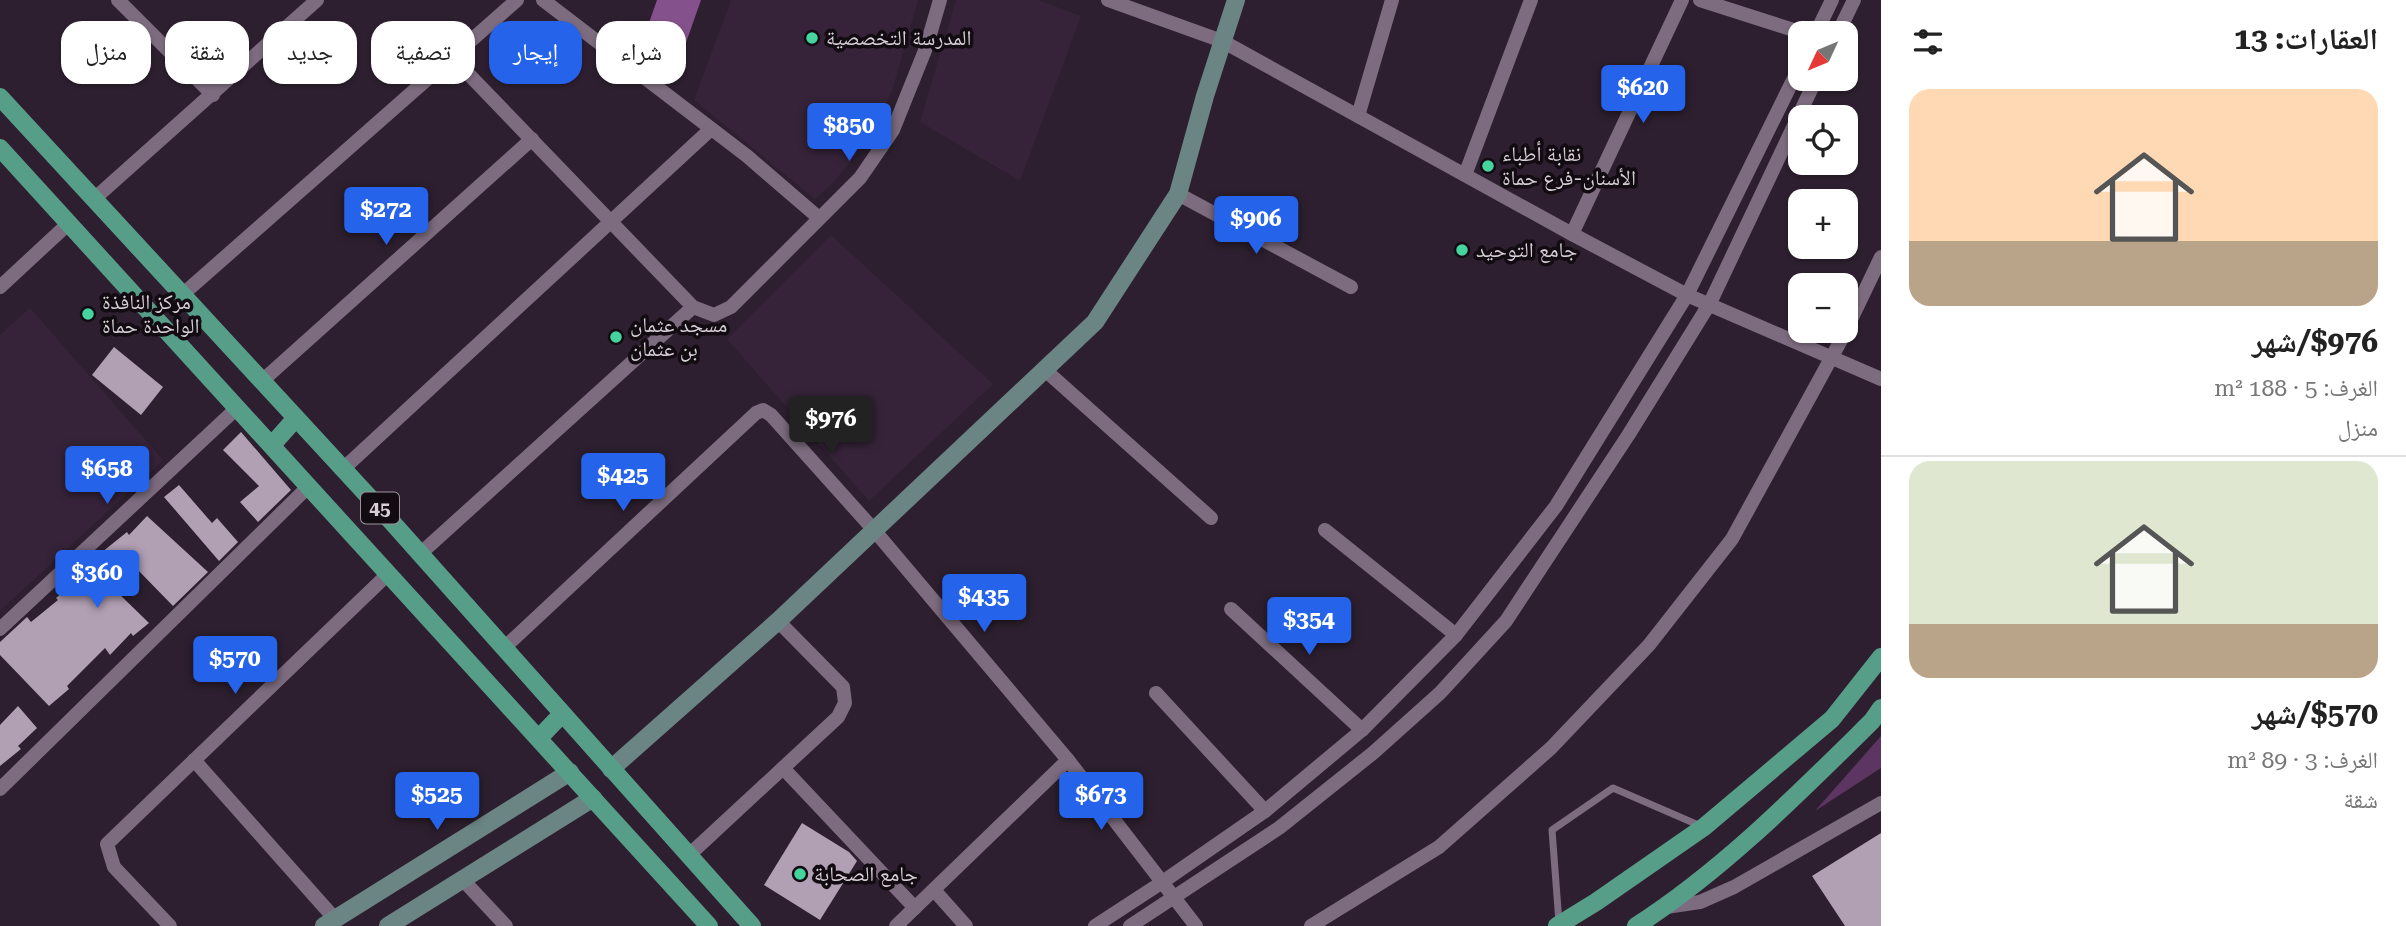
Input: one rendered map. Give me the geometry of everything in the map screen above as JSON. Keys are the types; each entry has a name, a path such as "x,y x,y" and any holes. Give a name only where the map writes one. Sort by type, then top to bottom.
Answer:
{"main road":[{"name":"45","path":"0,97 343,469 752,926"},
{"name":"45","path":"0,148 708,924"},
{"path":"272,446 296,418"},
{"path":"1558,925 1704,827 1832,719 1881,657"},
{"path":"1636,926 1665,907 1778,813 1881,709"},
{"path":"539,738 562,714"},
{"path":"708,924 728,900"}],"street":[{"path":"119,0 213,95"},
{"path":"94,200 317,0"},
{"path":"475,38 517,0"},
{"path":"542,0 711,129 820,218"},
{"path":"475,80 693,307 715,315 731,307 860,178 893,130 926,48 940,0"},
{"path":"1108,0 1222,41 1687,295 1881,379"},
{"path":"611,769 778,621 1095,322 1178,194 1222,41 1237,0"},
{"path":"1358,116 1392,0"},
{"path":"1465,175 1531,0"},
{"path":"1572,234 1682,0"},
{"path":"1700,0 1788,28"},
{"path":"1822,21 1832,0"},
{"path":"1844,21 1854,0"},
{"path":"182,295 423,84"},
{"path":"1095,926 1265,811 1362,730 1456,635 1556,506 1687,295 1788,90"},
{"path":"1130,926 1279,828 1373,753 1440,693 1506,621 1629,434 1710,303 1810,91"},
{"path":"343,469 711,129"},
{"path":"262,381 533,139"},
{"path":"1178,194 1351,287"},
{"path":"0,287 68,224"},
{"path":"1858,305 1881,257"},
{"path":"420,554 693,307"},
{"path":"1311,926 1439,847 1550,748 1648,645 1732,539 1839,343"},
{"path":"1045,370 1211,518"},
{"path":"0,629 237,408"},
{"path":"504,648 756,413 763,410 771,415 874,530 1068,760 1196,926"},
{"path":"0,789 309,486"},
{"path":"1325,530 1456,635"},
{"path":"170,926 114,867 107,844 388,574"},
{"path":"1231,609 1362,730"},
{"path":"688,856 838,717 845,703 843,687 778,621"},
{"path":"1156,693 1265,811"},
{"path":"194,760 330,923 570,772"},
{"path":"896,926 1068,760"},
{"path":"783,768 915,908"},
{"path":"387,926 593,798"},
{"path":"1665,907 1700,902 1734,887 1881,803"},
{"path":"462,879 506,926"},
{"path":"934,890 966,926"}],"lane":[{"path":"1558,925 1552,830 1613,788 1704,827"}],"shaded area":[{"path":"657,0 701,0 686,43 686,21 650,21"},
{"path":"731,0 918,0 892,91 864,145 832,184 815,199 694,100"},
{"path":"956,0 1038,0 1081,16 1020,181 920,122"},
{"path":"831,235 993,384 869,501 727,339"},
{"path":"30,308 163,460 0,611 0,335"},
{"path":"1881,736 1881,768 1815,811"}],"building":[{"path":"114,347 163,387 141,415 92,375"},
{"path":"241,432 291,490 258,522 240,502 259,486 223,450"},
{"path":"179,485 212,523 217,518 238,542 219,561 164,497"},
{"path":"147,516 208,572 173,606 136,568 113,588 149,623 133,636 131,633 110,655 105,648 67,686 69,689 49,706 0,655 0,642 27,617 31,622 58,600 56,598 76,581 71,577 127,532 129,535"},
{"path":"18,706 37,728 18,746 21,749 0,766 0,725"},
{"path":"802,823 849,852 857,861 820,920 764,885"},
{"path":"1881,833 1881,926 1845,926 1812,876"}],"place":[{"name":"المدرسة التخصصية","path":"812,38"},
{"name":"نقابة أطباء الأسنان-فرع حماة","path":"1488,166"},
{"name":"جامع التوحيد","path":"1462,250"},
{"name":"مركز النافذة الواحدة حماة","path":"88,314"},
{"name":"مسجد عثمان بن عثمان","path":"616,337"},
{"name":"جامع الصحابة","path":"800,874"}]}
